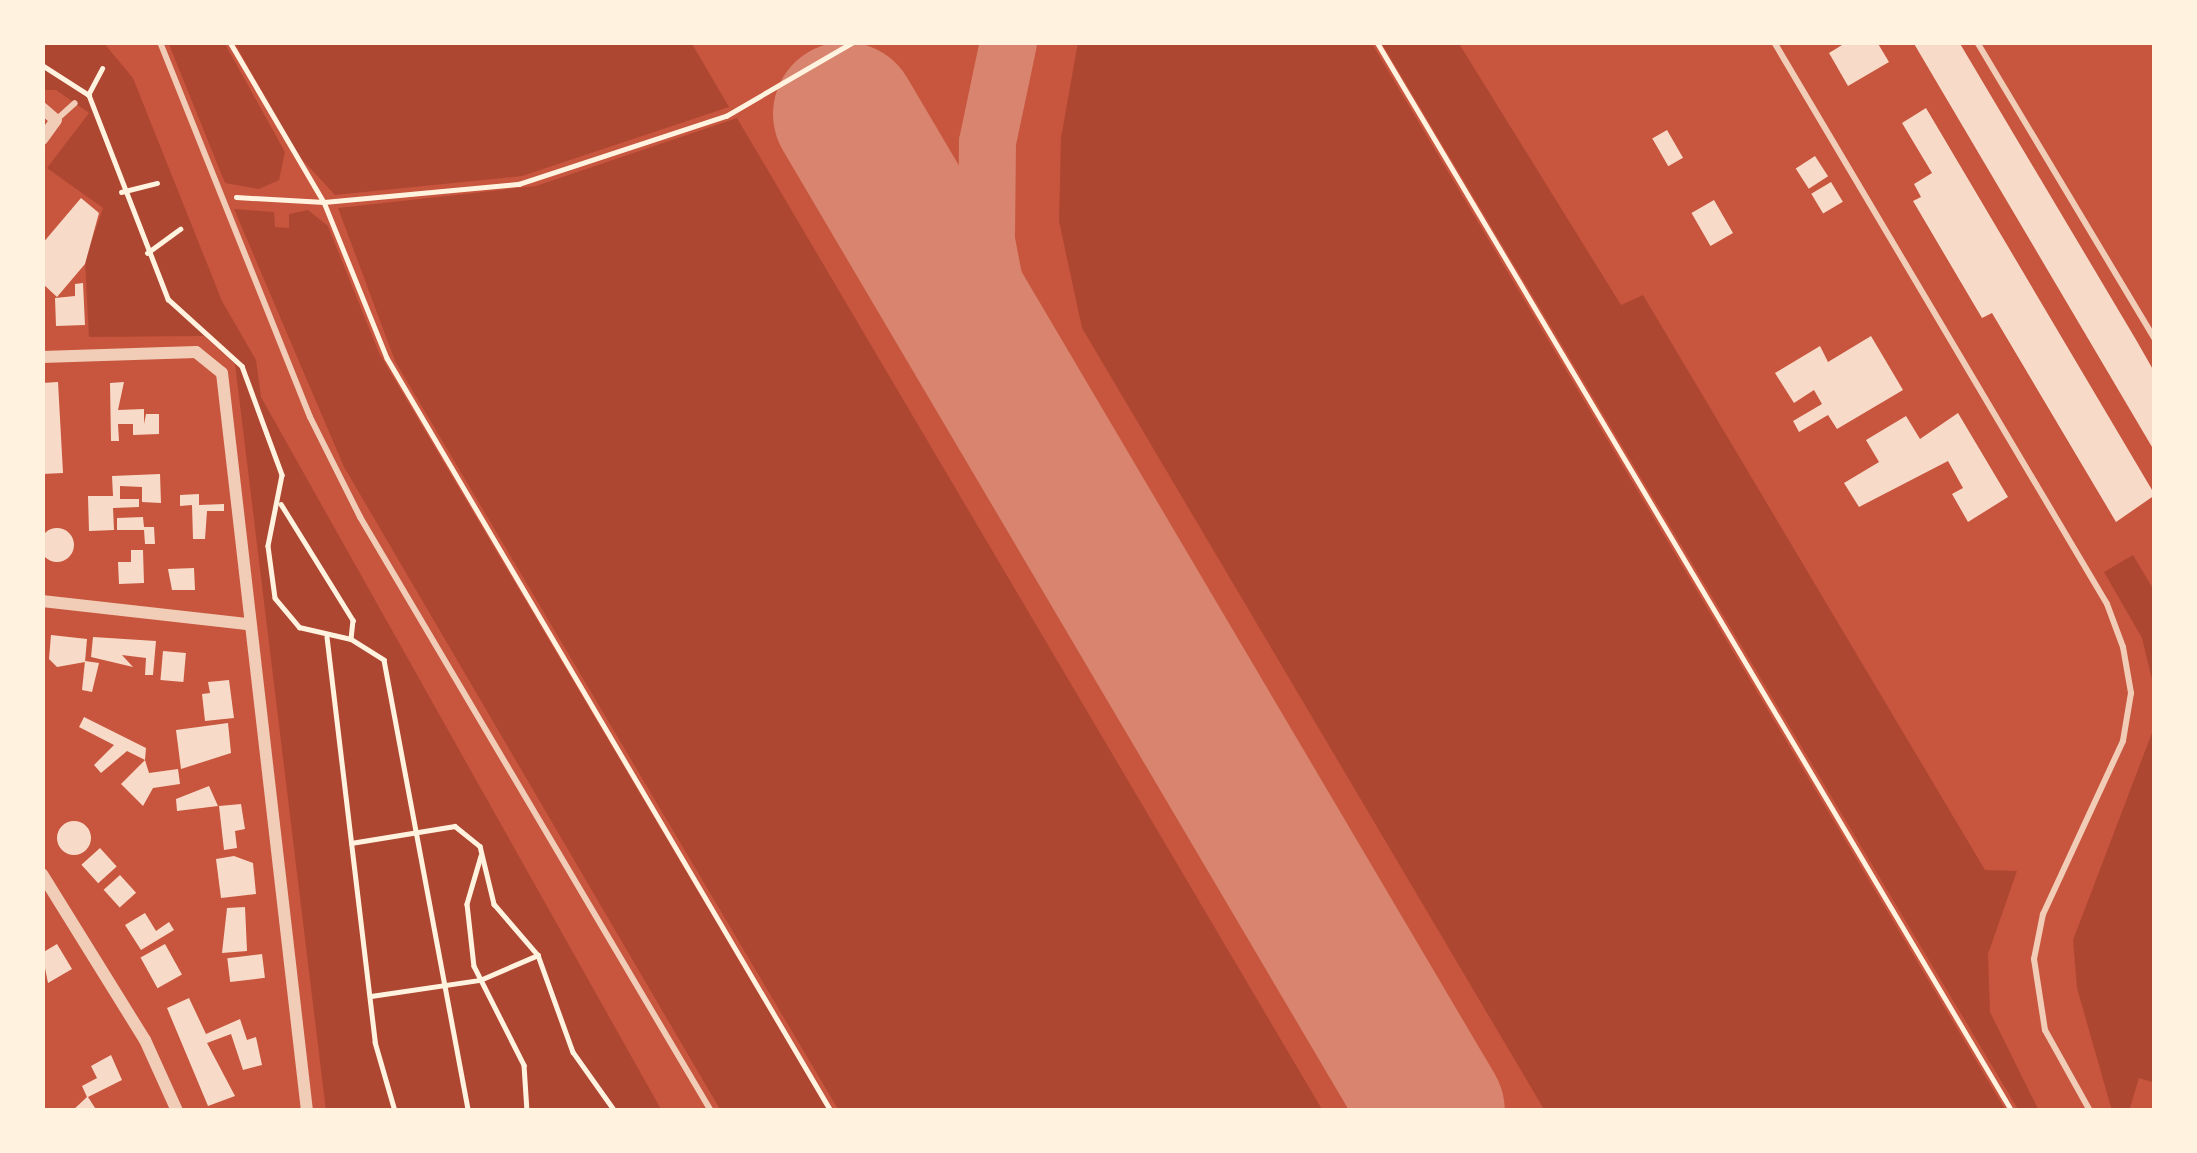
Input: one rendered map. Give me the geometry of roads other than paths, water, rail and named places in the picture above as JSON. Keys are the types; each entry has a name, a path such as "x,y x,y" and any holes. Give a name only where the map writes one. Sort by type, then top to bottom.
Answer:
{"street":[{"path":"42,108 56,120 42,139"},
{"path":"42,357 196,352 222,373 247,624 307,1111"},
{"path":"42,601 247,624"},
{"path":"42,874 145,1040 177,1111"}],"lane":[{"path":"160,42 310,418 360,517 711,1111"},
{"path":"1774,42 2108,604 2123,647 2131,693 2123,742 2043,914 2034,958 2045,1030 2090,1111"},
{"path":"1977,42 2155,340"},
{"path":"56,120 75,103"}]}
